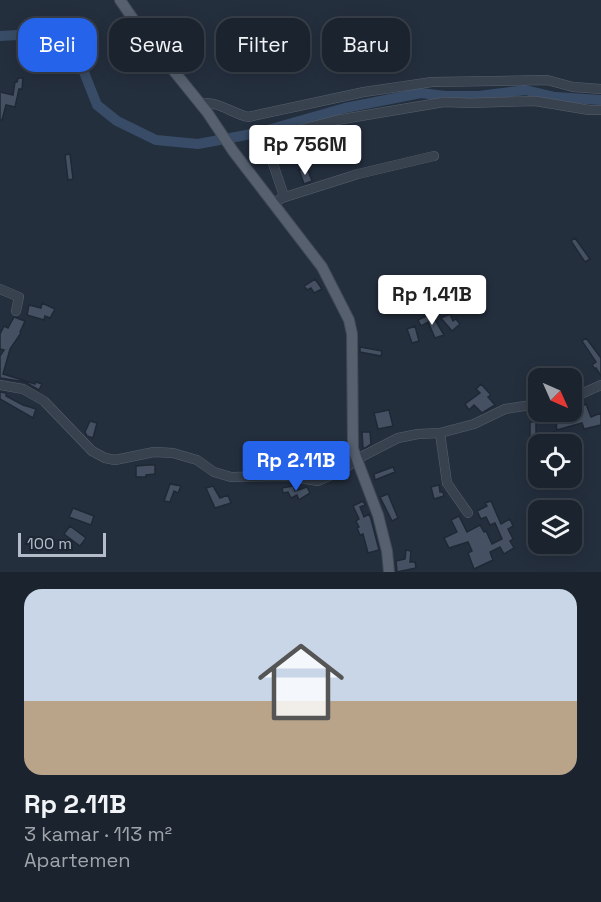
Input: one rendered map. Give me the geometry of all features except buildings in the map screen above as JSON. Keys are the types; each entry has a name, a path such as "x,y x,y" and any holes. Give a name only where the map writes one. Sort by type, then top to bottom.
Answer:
{"main road":[{"path":"120,0 233,151 278,200 322,267 351,327 353,448 378,515 387,551 389,572"}],"street":[{"path":"203,108 214,103 248,117 364,92 432,82 547,80 573,87 601,89"},
{"path":"278,200 282,186 268,149 270,143 274,138 306,128 337,120 444,102 535,101 601,110"},
{"path":"278,200 358,174 434,156"},
{"path":"0,289 19,297 16,311"},
{"path":"0,385 23,389 44,401 92,451 105,458 116,460 154,452 174,453 196,460 214,471 231,477 287,476 318,481 343,470 357,459 398,438 418,434 440,434 474,424 505,409 528,406"},
{"path":"582,394 601,385"},
{"path":"440,434 447,483 468,513"}],"waterway":[{"path":"0,36 18,35 58,40 78,57 97,105 117,121 156,140 198,144 257,133 345,108 421,93 479,96 525,90 555,97 601,100"}]}
